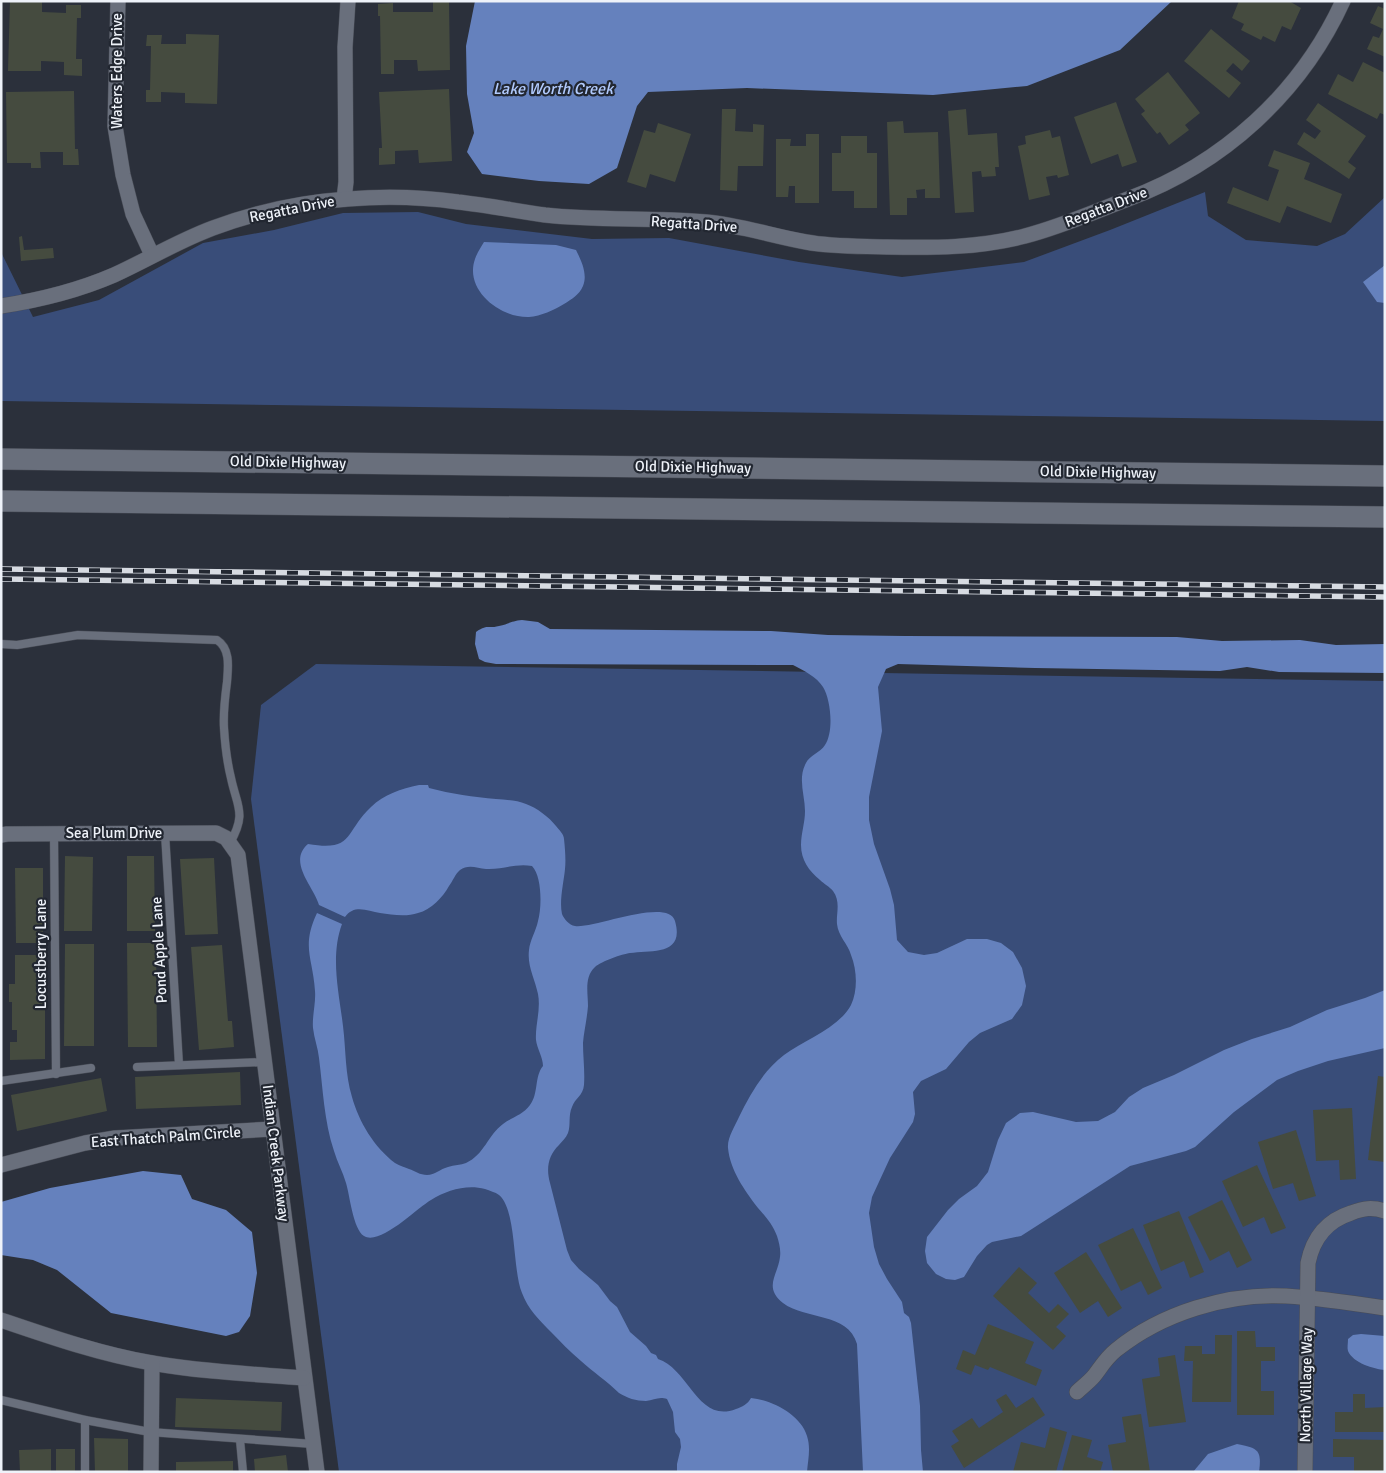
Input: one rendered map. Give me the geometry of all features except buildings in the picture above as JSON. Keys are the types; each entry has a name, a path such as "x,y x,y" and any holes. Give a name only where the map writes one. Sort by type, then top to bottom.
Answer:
{"main road":[{"name":"Old Dixie Highway","path":"1,459 1385,476"},
{"path":"1,501 1385,517"}],"street":[{"name":"Waters Edge Drive","path":"118,1 115,126 123,174 133,214 152,255"},
{"path":"344,199 346,182 345,47 348,1"},
{"name":"Regatta Drive","path":"1,306 40,300 78,289 116,274 152,255 215,227 261,213 307,203 344,199 406,198 455,201 543,214 593,219 709,222 747,228 806,242 844,246 929,248 984,244 1025,236 1064,224 1149,192 1203,163 1237,138 1268,110 1313,56 1344,1"},
{"name":"Sea Plum Drive","path":"1,835 54,833 216,833 228,840"},
{"name":"Indian Creek Parkway","path":"228,840 238,854 317,1472"},
{"name":"East Thatch Palm Circle","path":"1,1165 85,1143 115,1138 273,1129"},
{"name":"North Village Way","path":"1305,1472 1309,1258 1319,1234 1335,1220 1363,1208 1385,1211"},
{"path":"1077,1392 1093,1377 1114,1352 1142,1332 1172,1316 1219,1302 1250,1297 1285,1296 1385,1308"},
{"path":"1,1320 71,1344 152,1363 216,1371 304,1378"},
{"path":"151,1472 152,1363"}],"lane":[{"path":"1,644 17,645 78,635 217,640 222,643 226,651 228,667 224,728 231,778 239,803 238,828 228,840"},
{"name":"Locustberry Lane","path":"54,833 56,1074"},
{"name":"Pond Apple Lane","path":"165,833 179,1065"},
{"path":"137,1067 264,1062"},
{"path":"1,1081 91,1068"},
{"path":"1,1400 85,1420 150,1432 313,1444"},
{"path":"85,1420 85,1472"},
{"path":"240,1440 243,1472"}],"shaded area":[{"path":"1205,192 1208,216 1246,240 1317,246 1345,234 1385,197 1385,421 1,401 1,252 33,317 99,300 203,243 274,230 343,213 418,212 466,224 592,239 669,238 799,262 902,277 1024,262"},
{"path":"316,664 1385,681 1385,1472 339,1472 251,799 261,705"}],"water":[{"name":"Lake Worth Creek","path":"475,1 1172,1 1120,50 1027,86 933,95 747,88 648,92 637,106 617,168 589,184 539,181 482,174 467,152 474,133 467,94 466,46"},
{"path":"484,242 556,245 576,250 582,263 585,277 583,286 572,298 543,314 529,317 507,313 487,300 475,281 473,270 475,259"},
{"path":"1385,265 1385,303 1377,302 1363,282"},
{"path":"522,620 538,622 550,629 771,631 828,635 905,636 1177,637 1222,641 1300,640 1336,645 1385,644 1385,673 1279,672 1247,667 1220,671 898,664 886,669 878,687 882,731 869,797 869,820 874,844 894,905 897,940 908,952 924,955 937,953 967,939 987,939 1001,943 1013,952 1022,968 1026,986 1022,1005 1012,1019 980,1033 969,1042 946,1069 921,1081 913,1092 915,1114 913,1122 890,1158 872,1197 869,1213 874,1247 879,1264 902,1302 904,1313 909,1317 911,1323 920,1406 923,1472 863,1472 857,1344 845,1326 835,1321 792,1308 777,1297 774,1292 773,1281 780,1254 777,1236 739,1180 729,1156 728,1148 733,1128 764,1075 792,1049 821,1033 838,1020 851,1005 855,993 855,967 850,951 838,928 838,903 835,895 809,869 801,850 805,811 802,776 807,762 823,748 828,739 830,732 830,708 826,693 817,680 793,665 496,664 479,659 475,644 476,632 486,627 495,627"},
{"path":"419,785 428,785 429,788 462,795 519,802 534,808 550,819 564,837 565,865 561,909 567,922 575,926 584,926 645,913 659,912 669,914 675,921 677,932 671,946 656,951 630,953 612,958 595,967 589,975 587,985 588,1006 583,1043 584,1085 581,1094 573,1104 567,1135 550,1158 548,1172 550,1183 571,1260 598,1285 617,1307 630,1332 658,1359 678,1373 694,1393 712,1409 723,1412 736,1409 745,1405 751,1398 776,1405 792,1415 804,1428 807,1436 809,1454 807,1472 677,1472 681,1447 680,1439 675,1432 673,1412 667,1399 656,1398 646,1401 628,1398 619,1393 569,1351 542,1323 524,1299 519,1283 509,1213 505,1203 496,1193 471,1187 444,1193 431,1200 389,1231 371,1238 364,1236 357,1227 346,1183 335,1155 328,1128 314,1032 315,991 309,944 312,925 317,913 342,924 338,936 336,975 347,1071 352,1097 368,1133 387,1157 395,1163 420,1174 427,1175 466,1163 482,1150 498,1129 530,1105 535,1095 538,1075 543,1066 536,1040 539,1006 538,994 530,967 529,956 539,915 540,900 538,877 532,866 520,865 492,869 463,868 432,906 414,914 404,915 357,909 345,917 319,905 304,874 300,859 302,851 308,844 323,846 341,842 347,838 362,816 376,802 393,793"},
{"path":"1385,990 1385,1048 1328,1061 1277,1080 1234,1112 1195,1147 1130,1166 1021,1236 992,1242 987,1245 977,1256 964,1277 955,1280 946,1279 936,1274 927,1263 925,1251 927,1237 948,1210 977,1186 988,1172 998,1140 1006,1123 1020,1113 1033,1112 1076,1122 1098,1121 1115,1112 1129,1097 1143,1088 1224,1050 1290,1027 1327,1010"},
{"path":"143,1171 181,1175 192,1199 226,1210 252,1232 257,1273 250,1316 239,1332 226,1336 111,1313 57,1270 33,1260 1,1255 1,1202 50,1188"},
{"path":"1353,1335 1385,1336 1385,1370 1364,1365 1351,1355 1348,1350 1348,1339"},
{"path":"1237,1444 1257,1451 1260,1459 1259,1472 1193,1472 1208,1454"}],"railway":[{"path":"1,569 1385,587"},
{"path":"1,579 1385,597"}]}
